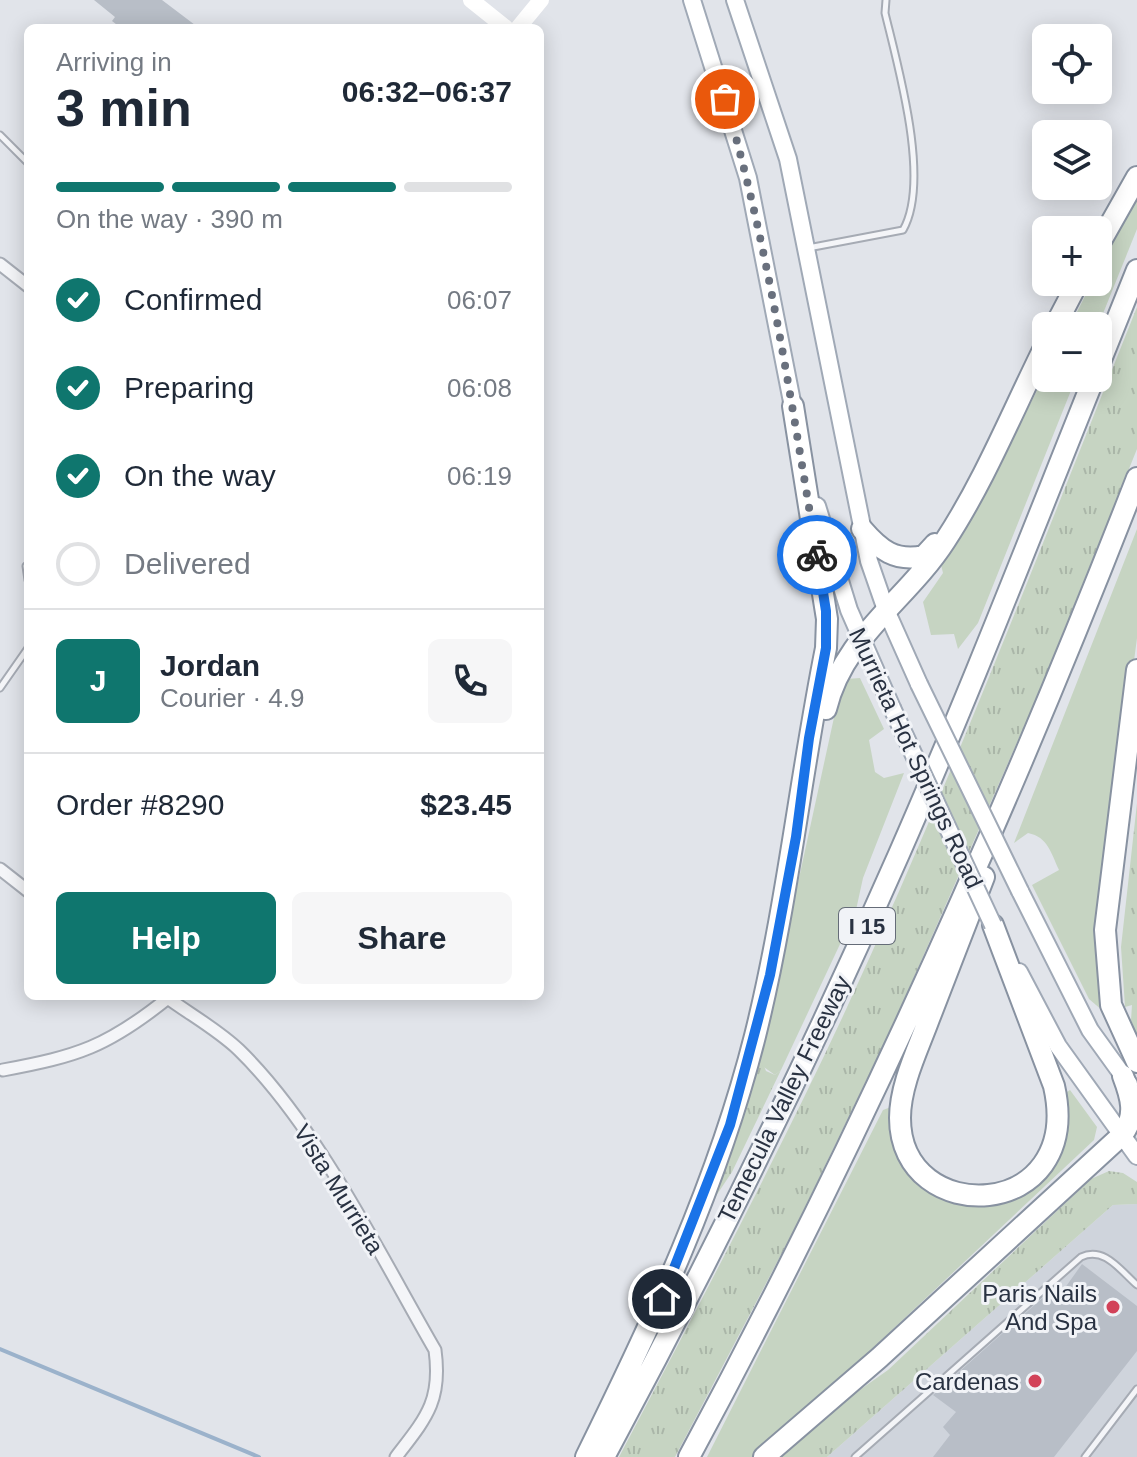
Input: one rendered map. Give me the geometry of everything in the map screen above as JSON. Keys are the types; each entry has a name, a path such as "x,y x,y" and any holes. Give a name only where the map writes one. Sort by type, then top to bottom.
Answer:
{"highway":[{"path":"1112,221 1137,177"},
{"path":"1112,332 1137,270"},
{"path":"586,1457 662,1299 730,1125 770,975 796,837 832,684 860,638 923,573 962,514 1032,372"},
{"name":"Temecula Valley Freeway","path":"604,1457 692,1288 831,1006 960,710 1088,392"},
{"path":"793,406 827,619 826,648 809,738 796,837"},
{"path":"993,925 1054,1086 1058,1131 1053,1152 1028,1179 990,1196 971,1197 936,1185 911,1158 900,1119 903,1098 917,1052 1137,478"},
{"path":"862,529 887,553 911,559 924,556 962,514"},
{"path":"689,1457 892,1056 1092,592"},
{"path":"764,1457 879,1358 1130,1125 1130,1069 1111,1005 1105,930 1137,670"}],"main road":[{"path":"471,0 501,24"},
{"path":"521,24 541,0"},
{"name":"Murrieta Hot Springs Road","path":"692,0 748,178 793,406 833,562 860,638 993,925 1058,1046 1137,1156"},
{"name":"Murrieta Hot Springs Road","path":"735,0 788,159 862,529 886,610 919,684 1090,1030 1130,1069 1137,1095"}],"street":[{"path":"0,264 24,283"},
{"path":"0,869 24,888"},
{"path":"3,1070 71,1057 105,1042 162,1000"},
{"name":"Vista Murrieta","path":"170,1000 237,1049 276,1092 320,1155 435,1350 439,1380 433,1405 396,1457"}],"lane":[{"path":"807,248 903,230 910,219 913,170 907,104 885,13 886,0"},
{"path":"0,135 24,159"},
{"path":"0,688 24,654"},
{"path":"855,1457 1081,1257 1092,1252 1102,1254 1137,1285"},
{"path":"1085,1457 1137,1389"}],"shaded area":[{"path":"1137,1204 1137,1457 827,1457 1113,1205"}],"green space":[{"path":"1137,194 1137,229 1112,291 1112,243"},
{"path":"1085,296 1110,296 1104,312 1077,312"},
{"path":"1137,307 1137,449 1037,697 893,1025 795,1228 675,1457 619,1457 705,1293 843,1016 921,841 1103,392 1112,392 1112,369"},
{"path":"1036,392 1070,392 978,623 958,649 954,634 931,635 923,602 943,573 941,565 965,531"},
{"path":"1137,529 1137,638 1121,760 1103,1011 1089,999 1032,885 1059,870 1051,852 1040,838 1028,833 1014,843"},
{"path":"860,678 884,729 869,740 875,772 884,778 904,773 863,878 856,910 781,1070 775,1075 761,1065 758,1050 774,993 840,690 847,679"},
{"path":"1137,803 1137,1035 1131,1020 1132,1005 1125,1007 1121,947"},
{"path":"758,1050 766,1071 775,1075 781,1070 732,1172 714,1199"},
{"path":"1070,1090 1097,1127 1094,1140 757,1457 707,1457 883,1110 891,1107 947,1197 1047,1172 1059,1154 1066,1135 1068,1115 1064,1094"},
{"path":"1109,1171 1123,1173 1137,1182 1137,1204 1113,1205 827,1457 778,1457 837,1406 888,1370 1091,1179"}],"building":[{"path":"94,0 162,0 194,24 116,24 112,21 115,17"},
{"path":"1082,1264 1137,1306 1137,1351 1054,1457 933,1457 950,1435 943,1427 956,1412 933,1395 1048,1293 1057,1299"}],"waterway":[{"path":"0,1349 259,1457"}],"way so far":[{"path":"725,99 748,178 770,275 817,555"}],"place":[{"name":"Paris Nails And Spa","path":"1113,1307"},
{"name":"Cardenas","path":"1035,1381"}],"route":[{"path":"662,1299 730,1125 770,975 826,648 827,619 817,555"}]}
